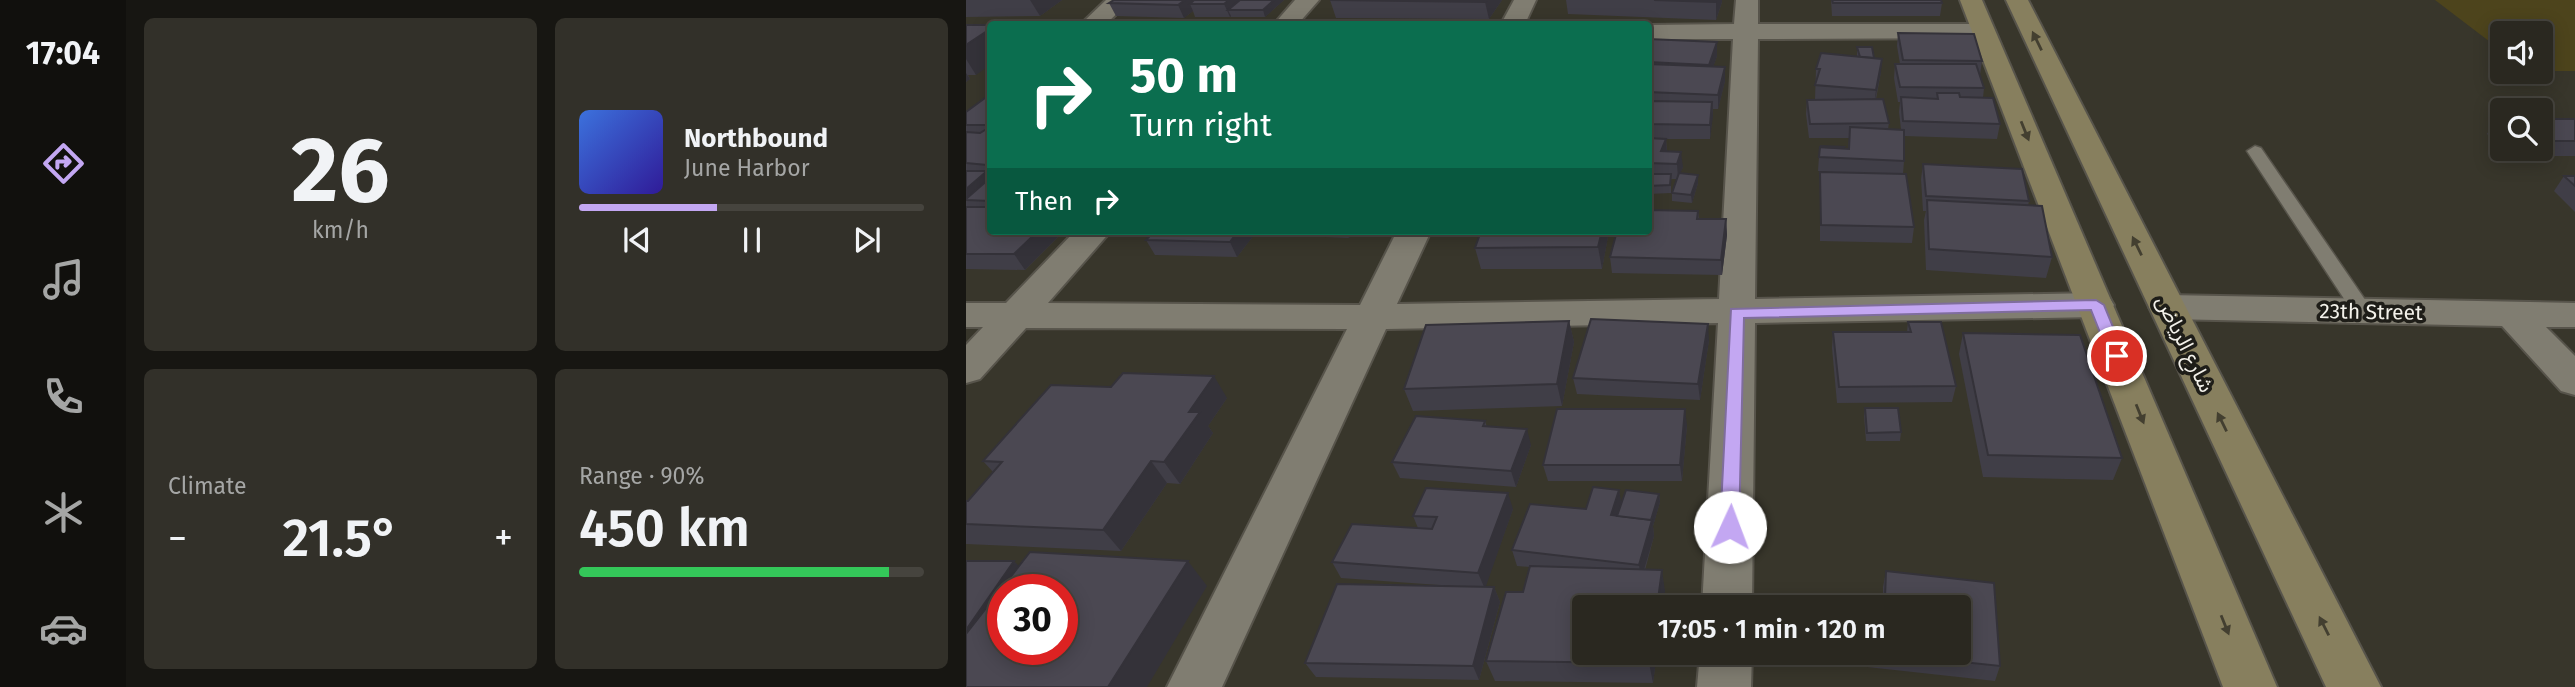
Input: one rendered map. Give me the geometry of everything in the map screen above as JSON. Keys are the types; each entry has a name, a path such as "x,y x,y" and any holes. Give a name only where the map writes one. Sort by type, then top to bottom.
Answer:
{"main road":[{"path":"1971,0 2250,687"},
{"name":"شارع الرياض","path":"2017,0 2354,687"}],"street":[{"path":"1096,21 1120,0"},
{"path":"1289,21 1308,0"},
{"path":"1514,21 1525,0"},
{"path":"1652,31 1747,15 1983,31"},
{"path":"1727,595 1747,15"},
{"path":"966,369 1090,235"},
{"path":"1194,687 1412,235"},
{"path":"966,315 1013,318 1372,317 2096,305"},
{"name":"23th Street","path":"2167,307 2575,315"},
{"path":"2513,315 2575,381"},
{"path":"1724,687 1725,665"}],"lane":[{"path":"2255,151 2363,312"}],"shaded area":[{"path":"2435,0 2575,0 2575,71 2553,71 2553,21 2490,21 2490,42"}],"building":[{"path":"1114,0 1185,0 1178,5 1109,3"},
{"path":"1194,0 1229,0 1224,4 1190,4"},
{"path":"1240,0 1274,0 1263,10 1228,10"},
{"path":"1330,0 1487,0 1485,2"},
{"path":"1654,0 1716,0 1715,2"},
{"path":"1832,0 1941,0 1942,3 1833,3"},
{"path":"966,25 987,25 987,31 966,45"},
{"path":"1898,33 1974,34 1982,61 1903,60"},
{"path":"1652,39 1717,42 1709,65 1652,62"},
{"path":"1857,47 1872,47 1874,58 1860,57"},
{"path":"1821,53 1882,59 1876,90 1815,85"},
{"path":"1652,64 1725,67 1718,95 1652,92"},
{"path":"1895,64 1976,64 1984,88 1900,87"},
{"path":"1937,93 1993,98 2000,124 1903,121 1901,97 1938,99"},
{"path":"987,98 987,125 966,125 966,112"},
{"path":"1883,99 1889,123 1810,124 1807,100"},
{"path":"1652,101 1712,102 1710,125 1652,124"},
{"path":"2553,119 2575,119 2575,141 2553,141"},
{"path":"1850,127 1904,130 1904,161 1819,157 1820,147 1849,149"},
{"path":"987,129 987,165 966,163 966,132 980,133"},
{"path":"1652,138 1666,139 1661,151 1681,152 1677,164 1652,163"},
{"path":"1923,164 2022,169 2029,201 1926,196"},
{"path":"966,171 987,171 966,189"},
{"path":"1820,172 1906,174 1914,227 1821,225"},
{"path":"1679,173 1698,175 1691,195 1672,193"},
{"path":"1652,174 1671,174 1670,185 1652,186"},
{"path":"2564,176 2575,176 2575,186"},
{"path":"987,181 987,201 966,199"},
{"path":"1927,200 2042,206 2052,257 1929,249"},
{"path":"966,207 987,207 987,235 1034,235 1014,254 966,254"},
{"path":"1652,210 1698,211 1697,219 1726,219 1721,260 1610,257 1616,235 1652,235"},
{"path":"1150,235 1235,235 1230,242 1146,240"},
{"path":"1480,235 1601,235 1598,247 1475,248"},
{"path":"1591,319 1708,324 1698,384 1573,378"},
{"path":"1569,321 1557,384 1404,389 1426,325"},
{"path":"1908,322 1941,322 1956,386 1839,387 1833,332 1911,332"},
{"path":"1963,333 2080,335 2122,458 1988,455"},
{"path":"1123,373 1214,376 1189,412 1200,412 1164,462 1151,461 1103,530 966,524 966,501 1002,462 983,461 1051,385 1111,387"},
{"path":"1865,408 1898,408 1901,432 1867,433"},
{"path":"1557,409 1685,409 1680,465 1543,465"},
{"path":"1416,416 1485,421 1483,426 1527,429 1511,471 1392,462"},
{"path":"1593,487 1619,490 1611,515 1652,520 1639,565 1512,550 1530,504 1586,509"},
{"path":"1426,488 1508,493 1478,573 1332,562 1352,524 1432,529 1437,517 1413,516"},
{"path":"1626,490 1659,494 1651,520 1617,516"},
{"path":"1030,552 1188,561 1108,687 966,687 966,634 987,607 987,665 1078,665 1078,574 1013,574"},
{"path":"966,561 1014,561 1005,574 987,574 987,600 966,630"},
{"path":"1530,566 1662,570 1659,595 1572,595 1572,662 1486,661 1506,592 1523,592"},
{"path":"1886,571 1994,583 2000,666 1971,663 1971,595 1885,595"},
{"path":"1337,584 1494,587 1473,666 1305,663"}],"route":[{"path":"1730,527 1737,313 2096,305 2117,356"}]}
